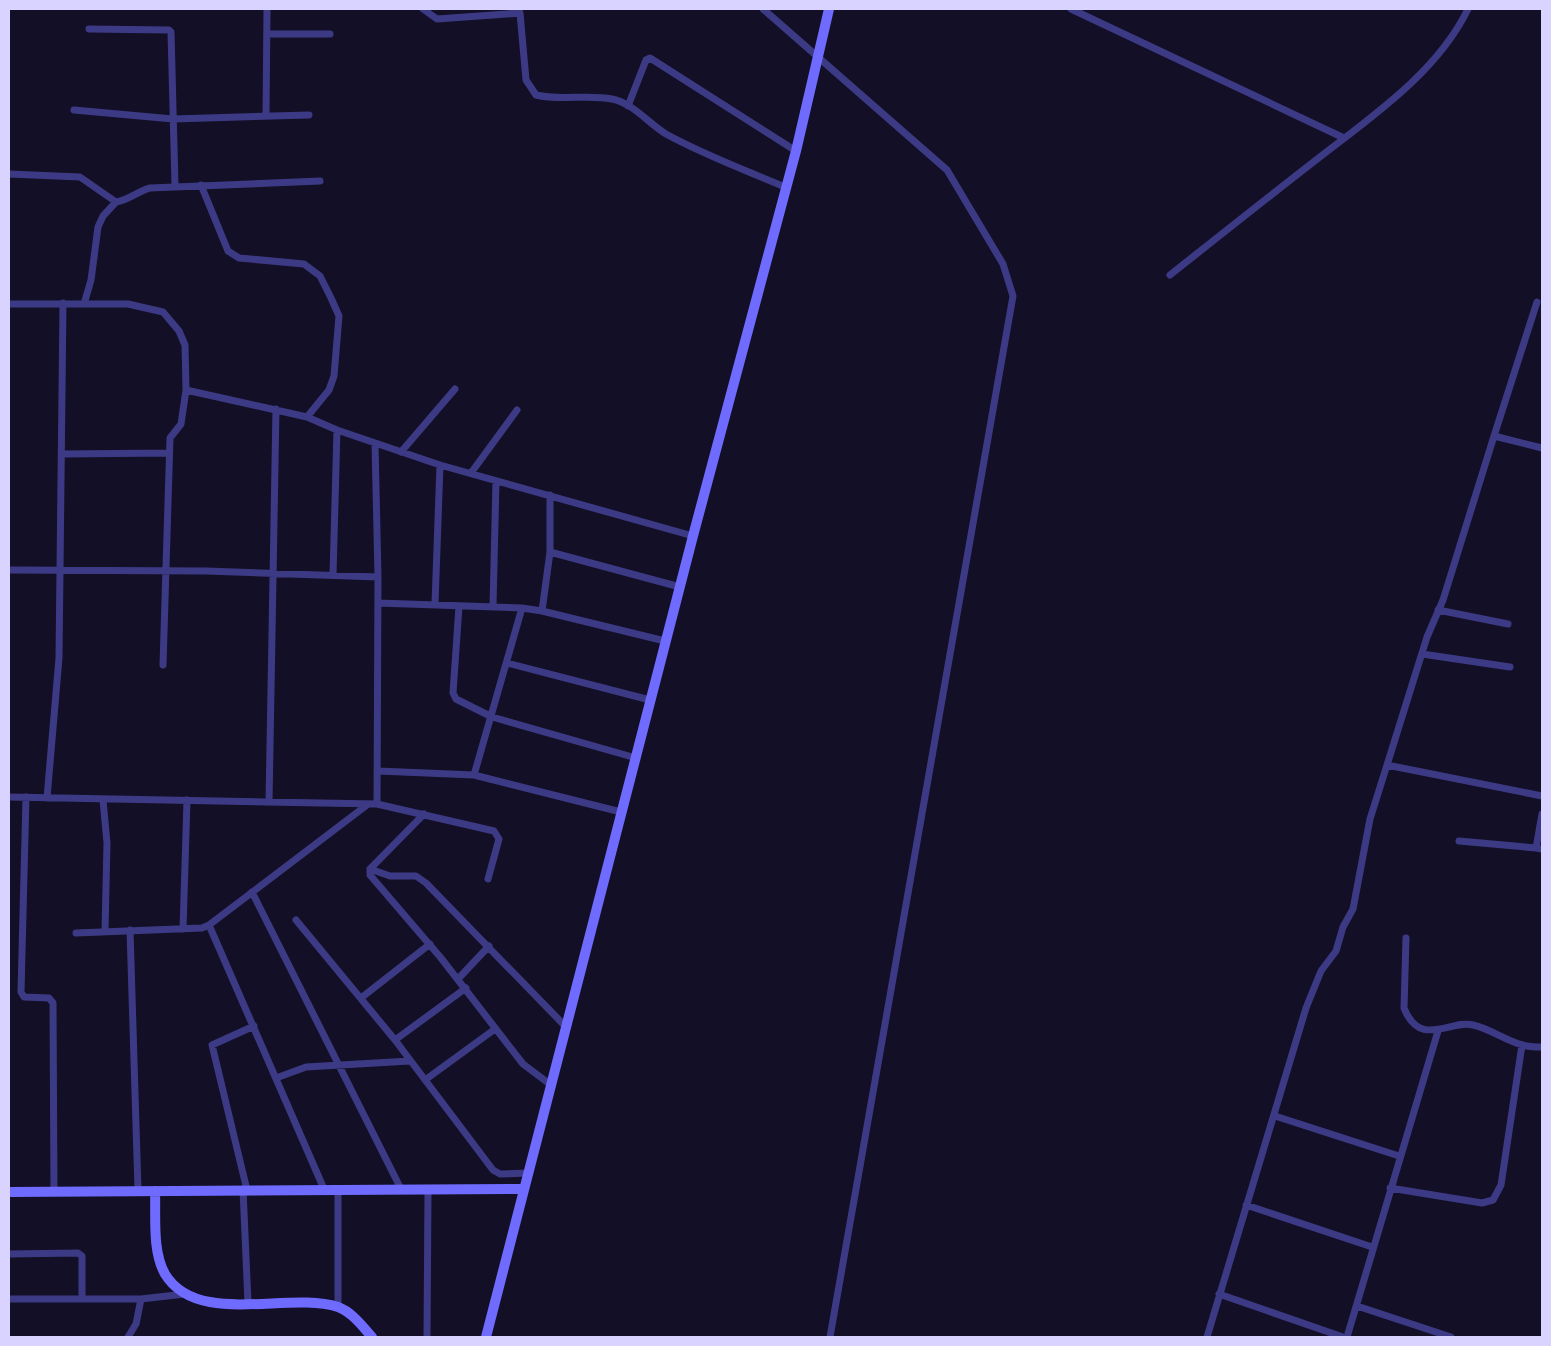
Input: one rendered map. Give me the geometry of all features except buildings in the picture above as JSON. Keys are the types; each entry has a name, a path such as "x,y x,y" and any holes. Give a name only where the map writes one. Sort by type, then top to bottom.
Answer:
{"street":[{"path":"266,115 267,9"},
{"path":"423,9 437,19 520,13 526,80 536,95 550,98 612,98 628,106 664,132 703,152 785,187"},
{"path":"763,9 947,170 1002,264 1013,296 830,1337"},
{"path":"486,1337 665,642 796,151 816,56 829,9"},
{"path":"1071,9 1344,138"},
{"path":"1170,275 1344,138 1423,73 1463,20 1468,9"},
{"path":"89,29 169,30 172,32 175,186"},
{"path":"267,34 330,34"},
{"path":"628,106 646,60 650,58 796,151"},
{"path":"74,110 173,119 308,115"},
{"path":"9,174 80,177 92,183 102,194 116,202 125,201 142,190 175,186 320,181"},
{"path":"201,185 228,251 239,258 304,264 320,276 331,298 339,316 334,376 329,390 307,417"},
{"path":"84,304 91,280 98,227 103,216 116,202"},
{"path":"1207,1337 1306,1008 1321,971 1336,951 1343,927 1353,909 1370,819 1537,302"},
{"path":"9,304 128,304 163,312 179,331 185,345 186,390 181,424 170,438 164,665"},
{"path":"47,798 59,658 63,304"},
{"path":"402,452 455,389"},
{"path":"186,390 307,417 337,430 440,465 693,536"},
{"path":"269,802 276,409"},
{"path":"472,473 517,410"},
{"path":"333,575 337,430"},
{"path":"1494,436 1542,448"},
{"path":"375,443 378,577 377,804"},
{"path":"62,454 169,453"},
{"path":"435,604 440,465"},
{"path":"493,606 496,481"},
{"path":"542,611 550,552 550,496"},
{"path":"550,552 680,587"},
{"path":"9,570 60,572 167,571 378,577"},
{"path":"378,603 522,608 542,611 665,642"},
{"path":"459,606 454,693 461,703 492,716 636,758"},
{"path":"474,774 508,663 522,608"},
{"path":"1438,610 1508,624"},
{"path":"1422,654 1510,667"},
{"path":"508,663 650,700"},
{"path":"1387,764 1542,796"},
{"path":"378,771 474,774 621,812"},
{"path":"9,797 377,804 424,814 498,834 499,839 488,879"},
{"path":"26,797 21,992 24,997 49,998 53,1003 54,1191"},
{"path":"103,800 107,843 105,931"},
{"path":"183,929 187,800"},
{"path":"76,933 202,928 209,925 367,805"},
{"path":"424,814 370,869 370,875 458,978 523,1064 551,1085"},
{"path":"1459,841 1539,849 1542,814"},
{"path":"370,869 390,876 408,874 416,876 489,946 566,1027"},
{"path":"252,892 401,1189"},
{"path":"296,920 395,1040 493,1170 500,1174 528,1173"},
{"path":"209,925 324,1190"},
{"path":"130,930 138,1190"},
{"path":"1406,938 1404,1008 1414,1024 1438,1031 1469,1024 1522,1045 1542,1048"},
{"path":"361,998 430,944"},
{"path":"458,978 489,946"},
{"path":"395,1040 466,988"},
{"path":"248,1303 245,1190 212,1045 254,1026"},
{"path":"425,1080 495,1029"},
{"path":"1219,1294 1345,1337 1357,1306 1372,1247 1438,1031"},
{"path":"1390,1188 1482,1203 1493,1200 1501,1185 1522,1045"},
{"path":"276,1078 306,1067 410,1061"},
{"path":"1275,1116 1399,1156"},
{"path":"9,1192 524,1189"},
{"path":"338,1190 338,1307"},
{"path":"427,1337 428,1190"},
{"path":"156,1191 156,1235 161,1263 165,1273 185,1294"},
{"path":"1246,1205 1372,1247"},
{"path":"9,1254 78,1253 82,1256 82,1300"},
{"path":"9,1299 141,1299 185,1294 213,1302 290,1303 338,1307 359,1322 372,1337"},
{"path":"128,1337 136,1324 141,1299"},
{"path":"1357,1306 1451,1337"}]}
